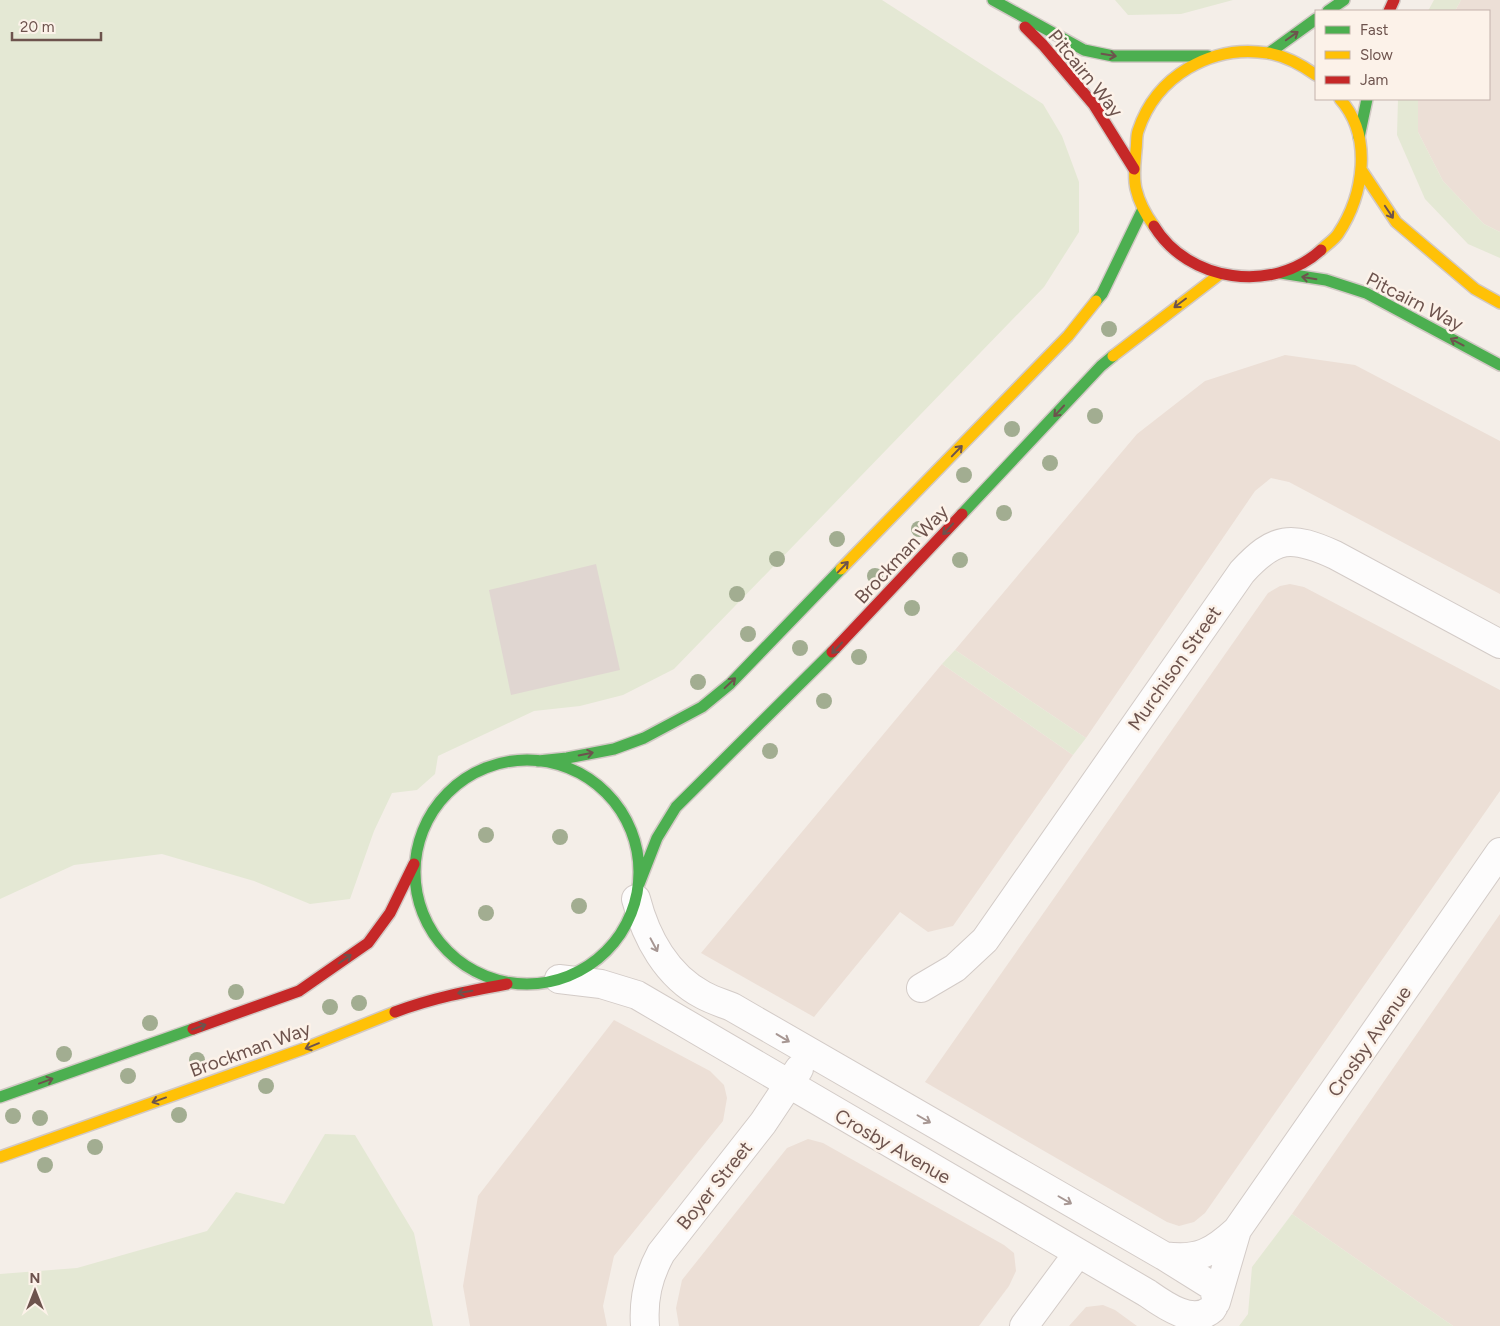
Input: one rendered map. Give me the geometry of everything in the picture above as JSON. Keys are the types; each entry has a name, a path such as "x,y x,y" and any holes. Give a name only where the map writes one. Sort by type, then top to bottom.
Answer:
{"street":[{"path":"1329,10 1344,0"},
{"name":"Pitcairn Way","path":"997,3 1084,50 1113,56 1212,56"},
{"name":"Pitcairn Way","path":"997,3 1043,45 1089,99 1134,168"},
{"path":"1269,53 1315,20"},
{"path":"1315,74 1300,63 1269,53 1241,51 1212,56 1180,73 1154,99 1138,132 1134,168 1136,189 1143,209 1161,238 1188,261 1220,274 1250,278 1281,273 1312,258 1337,235 1354,205 1362,172 1359,137 1367,100"},
{"path":"1341,100 1346,107 1359,137"},
{"name":"Pitcairn Way","path":"1362,172 1396,222 1475,289 1500,303"},
{"name":"Brockman Way","path":"538,761 567,758 614,749 644,738 702,707 730,684 1068,336 1102,294 1143,209"},
{"name":"Pitcairn Way","path":"1281,273 1326,280 1366,293 1500,365"},
{"name":"Brockman Way","path":"0,1157 303,1049 418,1003 513,983 536,984 559,979 583,969 612,945 627,924 657,838 676,807 810,676 1101,366 1220,274"},
{"name":"Murchison Street","path":"921,988 955,968 985,940 1242,572 1264,550 1287,542 1304,542 1312,545 1335,555 1500,644"},
{"path":"513,983 487,977 453,956 439,942 422,913 416,888 415,861 420,836 440,801 463,780 477,772 506,762 538,761 577,772 600,786 618,806 636,843 639,870 637,891"},
{"name":"Crosby Avenue","path":"1164,1256 1191,1258 1205,1254 1221,1246 1237,1230 1500,852"},
{"name":"Brockman Way","path":"0,1097 299,991 368,943 390,913 415,861"},
{"name":"Crosby Avenue","path":"637,891 640,914 654,946 666,964 685,983 702,994 732,1007 1164,1256 1212,1286 1216,1294 1216,1302"},
{"name":"Crosby Avenue","path":"559,979 601,984 637,996 1147,1293 1185,1319 1193,1319 1204,1315 1212,1309 1216,1302 1237,1230"},
{"name":"Boyer Street","path":"645,1326 646,1292 654,1266 661,1253 756,1133 810,1053"},
{"path":"1024,1326 1078,1254"}],"shaded area":[{"path":"1461,0 1500,0 1500,232 1484,224 1443,181 1418,132 1418,100 1490,100 1490,10 1456,10"},
{"path":"1285,355 1355,365 1500,441 1500,594 1289,482 1271,478 1255,491 1086,738 955,650 1137,434 1205,381"},
{"path":"1290,584 1304,587 1500,690 1500,791 1205,1213 1194,1222 1179,1226 1167,1222 925,1082 1268,593 1280,586"},
{"path":"942,664 1073,755 953,926 928,932 900,912 814,1017 701,953"},
{"path":"1500,914 1500,1326 1453,1326 1292,1214"},
{"path":"614,1020 710,1071 724,1085 727,1098 723,1121 614,1256 603,1306 607,1326 470,1326 463,1286 478,1196"},
{"path":"808,1139 823,1143 1004,1245 1014,1253 1016,1271 1009,1286 979,1326 679,1326 676,1308 682,1280 787,1148"},
{"path":"1103,1305 1115,1310 1137,1326 1069,1326 1086,1307"}],"green space":[{"path":"0,0 882,0 1043,104 1062,136 1079,182 1079,232 1044,287 674,669 623,695 580,706 534,711 438,756 435,774 417,790 392,793 374,831 350,899 310,904 254,881 162,854 74,865 0,899"},
{"path":"1115,0 1233,0 1181,14 1128,15"},
{"path":"1434,0 1461,0 1456,10 1429,10"},
{"path":"1398,100 1418,100 1418,132 1443,181 1484,224 1500,232 1500,258 1468,244 1425,199 1397,135"},
{"path":"955,650 1086,738 1073,755 942,664"},
{"path":"325,1134 355,1135 414,1233 433,1326 0,1326 0,1274 77,1268 207,1231 236,1192 284,1204"},
{"path":"1292,1214 1453,1326 1239,1326 1248,1314 1252,1267"}],"building":[{"path":"596,564 620,670 511,695 489,590"}],"traffic: fast":[{"path":"993,0 1084,50 1113,56 1208,56"},
{"path":"1329,10 1344,0"},
{"path":"1269,53 1315,20"},
{"path":"1359,137 1367,100"},
{"path":"1096,301 1102,294 1143,209"},
{"path":"1281,273 1326,280 1366,293 1500,365"},
{"path":"962,514 1101,366 1113,356"},
{"path":"538,761 567,758 614,749 644,738 702,707 730,684 841,569"},
{"path":"639,884 657,838 676,807 832,652"},
{"path":"527,760 549,762 580,773 606,793 626,819 637,850 639,872 637,894 626,925 606,951 580,971 549,982 527,984 505,982 474,971 448,951 428,925 417,894 415,872 417,850 428,819 448,793 474,773 505,762 527,760"},
{"path":"0,1097 193,1029"}],"traffic: slow":[{"path":"1154,226 1143,208 1136,189 1134,170 1137,136 1146,111 1158,94 1172,80 1188,68 1207,59 1226,54 1247,52 1281,56 1299,64 1315,74"},
{"path":"1321,250 1336,236 1347,219 1359,184 1361,148 1357,130 1350,114 1341,100"},
{"path":"1362,171 1396,222 1475,289 1500,303"},
{"path":"1113,356 1220,274"},
{"path":"841,569 1068,336 1096,301"},
{"path":"0,1157 303,1049 395,1012"}],"traffic: jam":[{"path":"1389,10 1394,0"},
{"path":"1025,27 1043,45 1094,105 1134,169"},
{"path":"1154,226 1169,245 1188,260 1209,270 1232,276 1256,277 1279,273 1301,264 1321,250"},
{"path":"832,652 962,514"},
{"path":"193,1029 299,991 368,943 390,913 414,864"},
{"path":"395,1012 437,999 507,984"}]}
